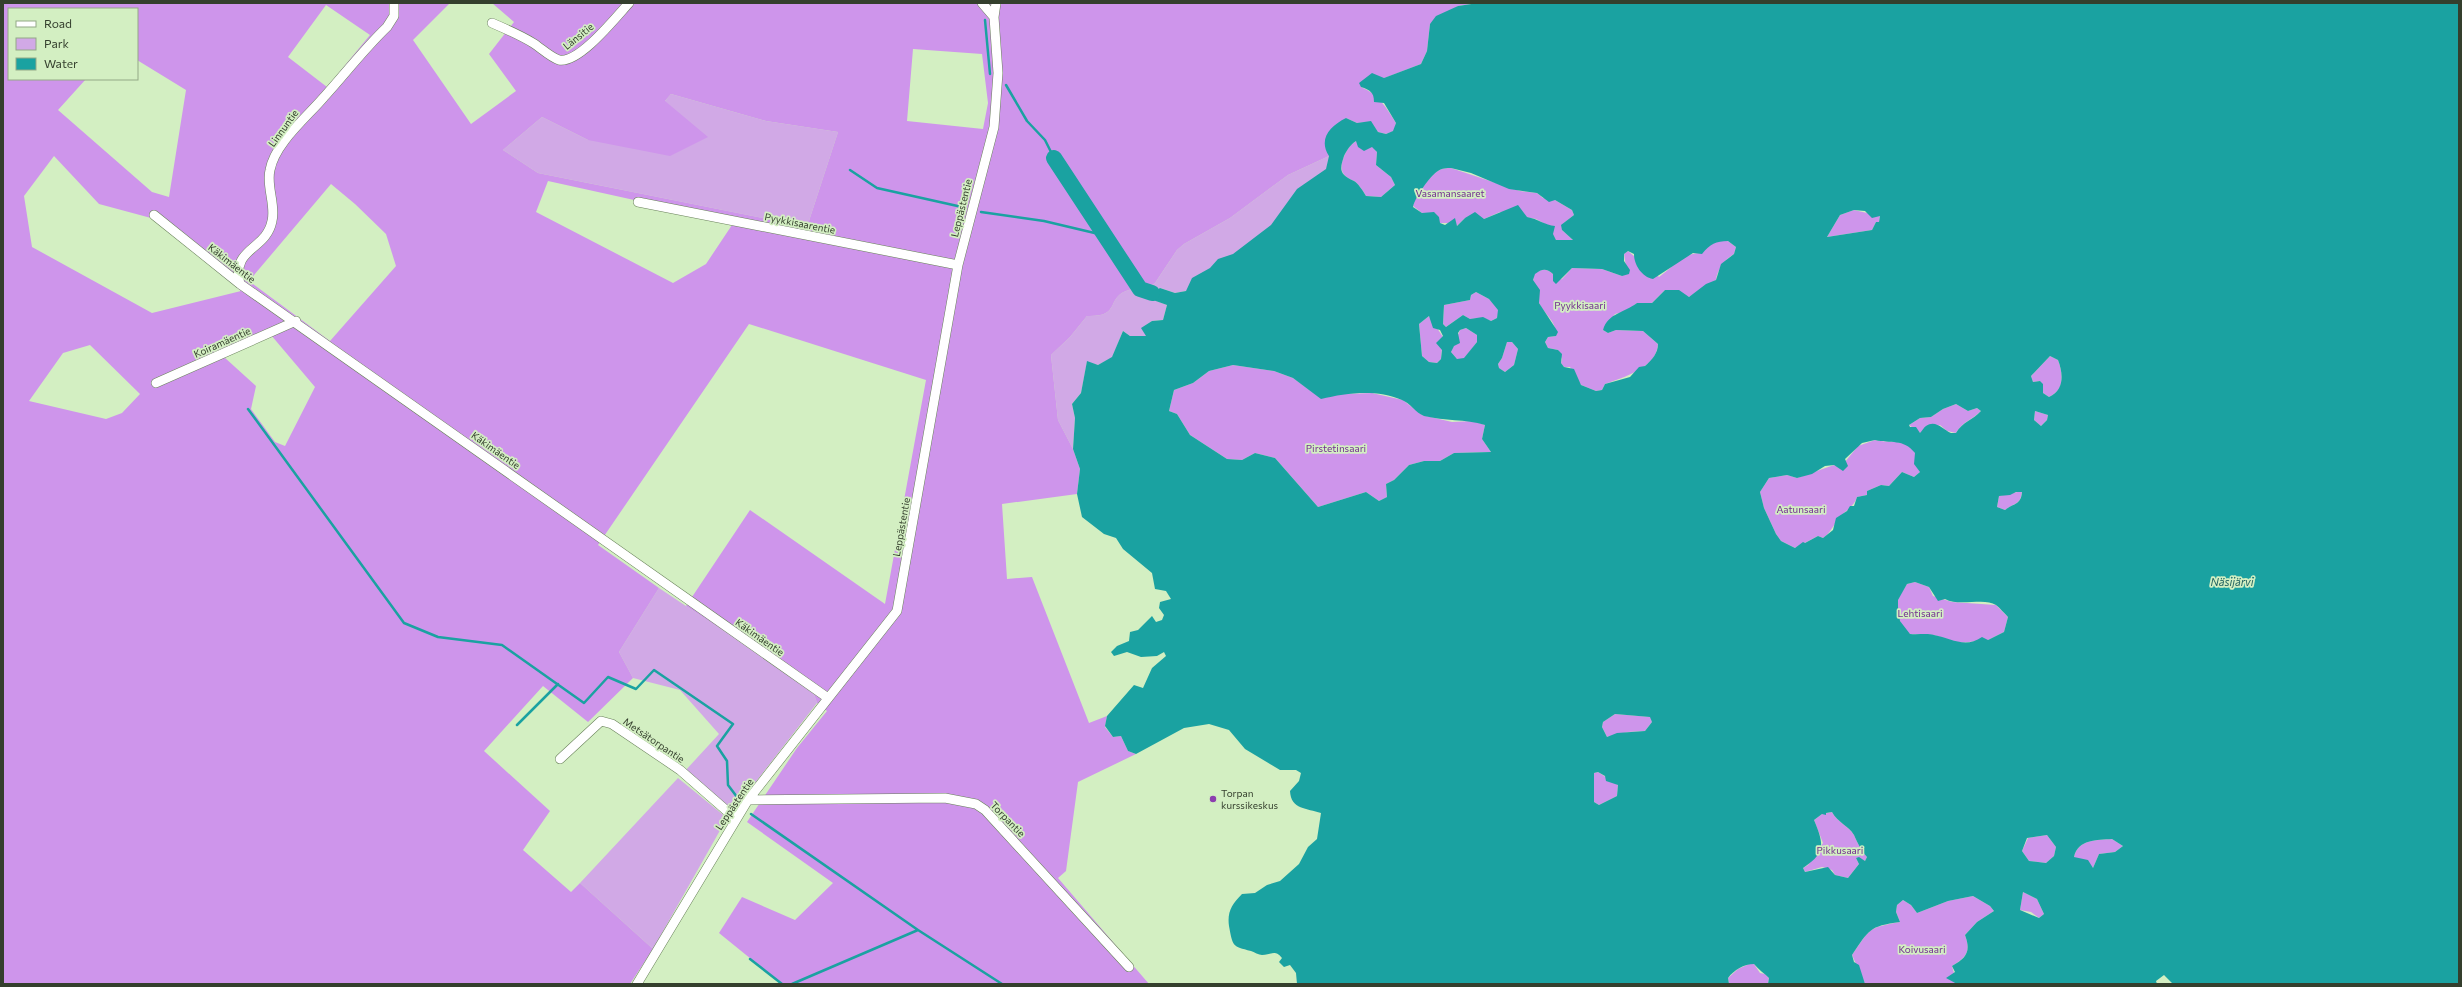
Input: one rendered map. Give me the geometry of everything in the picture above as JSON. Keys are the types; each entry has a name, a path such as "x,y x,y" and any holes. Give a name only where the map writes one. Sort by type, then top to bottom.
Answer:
{"street":[{"name":"Linnuntie","path":"240,284 237,272 240,259 264,238 272,221 269,171 273,160 295,126 323,99 387,27 394,16 394,3"},
{"name":"Länsitie","path":"492,23 512,31 555,58 567,60 574,57 599,35 629,3"},
{"path":"982,3 994,17"},
{"name":"Leppästentie","path":"637,984 735,818 898,611 958,265 994,127 998,73 994,17 996,3"},
{"name":"Pyykkisaarentie","path":"638,202 958,265"},
{"name":"Käkimäentie","path":"154,215 240,284 296,321 828,698"},
{"name":"Koiramäentie","path":"156,383 296,321"},
{"name":"Metsätorpantie","path":"560,759 601,721 612,724 680,770 735,818"},
{"name":"Torpantie","path":"748,800 945,798 976,804 985,810 1129,967"}],"green space":[{"path":"3,3 450,3 413,40 471,124 516,91 489,54 514,22 492,3 1478,3 1458,6 1430,24 1427,51 1421,64 1361,87 1377,97 1385,107 1396,123 1394,131 1386,134 1378,132 1371,122 1357,123 1346,118 1329,156 1288,175 1230,218 1184,244 1177,250 1155,283 1145,288 1133,289 1120,294 1109,311 1105,314 1098,316 1087,316 1070,337 1051,355 1058,420 1073,449 1080,469 1077,494 1002,504 1007,579 1032,577 1089,723 1107,716 1105,727 1113,737 1121,736 1128,751 1136,754 1078,782 1066,871 1058,878 1149,984 782,984 719,933 742,897 795,920 833,883 747,822 797,748 827,711 817,703 813,691 686,606 750,510 885,604 926,380 749,324 598,545 659,588 619,652 633,678 588,722 543,686 484,751 550,811 523,850 571,892 580,883 653,949 630,984 3,984","holes":["326,5 370,35 327,87 288,57","8,8 138,8 138,61 186,90 169,197 152,192 58,110 85,80 8,80","913,49 982,54 988,103 983,129 907,121","671,94 766,121 838,132 807,227 538,173 503,150 542,117 588,140 670,156 708,137 665,101","54,156 99,204 151,218 241,291 152,313 32,247 24,196","548,181 734,222 706,264 673,283 536,212","331,184 355,204 386,234 396,266 330,341 249,281","271,335 315,387 285,446 275,442 251,409 256,386 224,357","90,345 140,394 122,413 106,419 29,401 63,353"]},
{"path":"671,94 766,121 838,132 807,227 538,173 503,150 542,117 588,140 665,101"},
{"path":"1356,141 1372,146 1377,152 1376,165 1391,177 1395,185 1381,197 1366,196 1357,183 1343,173 1341,167 1344,156"},
{"path":"1329,156 1342,173 1186,291 1175,293 1160,288 1154,300 1167,305 1163,320 1152,321 1142,328 1147,336 1130,336 1123,331 1112,358 1098,365 1087,362 1081,393 1072,404 1075,418 1073,449 1058,420 1051,355 1070,337 1087,316 1098,316 1105,314 1112,307 1116,298 1120,294 1133,289 1145,288 1155,283 1177,250 1184,244 1230,218 1288,175"},
{"name":"Vasamansaaret","path":"1451,168 1520,191 1537,193 1543,198 1555,200 1572,210 1574,215 1564,223 1562,230 1573,240 1556,240 1547,225 1536,219 1500,212 1484,219 1465,218 1457,226 1455,223 1439,223 1439,217 1422,213 1413,206 1419,192 1434,174 1441,169"},
{"path":"1854,210 1880,216 1879,222 1876,222 1872,230 1827,237 1840,215"},
{"name":"Pyykkisaari","path":"1718,241 1728,241 1736,247 1734,254 1722,265 1716,280 1689,297 1665,290 1652,303 1637,303 1627,311 1615,314 1603,330 1608,333 1616,330 1643,331 1658,344 1652,359 1646,365 1630,375 1605,384 1602,390 1596,391 1581,385 1570,367 1564,367 1561,363 1562,359 1558,350 1548,348 1545,342 1548,337 1556,336 1556,331 1553,323 1540,305 1538,291 1533,281 1534,274 1542,270 1546,270 1553,274 1553,281 1562,279 1572,268 1602,269 1622,276 1626,267 1624,254 1628,251 1659,277 1679,261 1690,255 1702,253 1708,246"},
{"path":"1476,292 1489,299 1499,310 1497,318 1491,321 1483,318 1470,319 1463,315 1446,327 1443,324 1444,305 1470,300 1471,295"},
{"path":"1429,316 1443,337 1441,359 1437,363 1429,362 1422,356 1419,324"},
{"path":"1466,328 1477,335 1477,342 1464,359 1457,359 1451,352 1460,330"},
{"path":"1507,342 1512,342 1518,349 1514,365 1505,372 1499,368 1498,364 1502,358"},
{"path":"2050,356 2058,360 2062,376 2058,390 2049,397 2043,393 2040,381 2033,382 2031,376"},
{"name":"Pirstetinsaari","path":"1233,365 1274,371 1293,378 1321,398 1341,394 1372,393 1403,400 1422,415 1452,422 1473,421 1485,425 1482,439 1491,452 1454,453 1440,461 1424,461 1409,465 1394,480 1386,484 1387,497 1379,501 1366,492 1318,507 1275,458 1255,453 1242,460 1227,459 1190,435 1177,414 1169,411 1174,390 1193,383 1209,371"},
{"path":"1956,404 1968,411 1977,408 1981,411 1961,426 1956,433 1947,431 1940,425 1920,433 1909,425 1920,418 1931,417 1943,409"},
{"path":"2035,411 2048,415 2047,420 2041,426 2034,420"},
{"name":"Aatunsaari","path":"1875,440 1897,442 1907,445 1915,453 1920,472 1914,477 1902,472 1889,486 1881,485 1867,491 1867,495 1857,497 1853,504 1839,518 1823,538 1818,536 1795,548 1781,541 1776,534 1764,508 1760,492 1769,478 1787,475 1797,478 1834,465 1840,468 1858,446"},
{"path":"2022,491 2019,501 2016,503 2005,510 1997,507 1999,496"},
{"name":"Lehtisaari","path":"1915,582 1929,587 1933,596 1952,602 1996,605 2008,617 2004,632 1988,640 1959,643 1934,635 1910,634 1905,631 1900,621 1897,600 1907,584"},
{"path":"659,588 813,691 817,703 737,806 729,808 685,771 719,734 680,690 633,678 619,652"},
{"path":"1615,714 1651,717 1652,722 1645,731 1628,732 1607,737 1602,727 1603,722"},
{"path":"1598,772 1618,785 1617,796 1599,805 1594,802 1594,773"},
{"path":"678,778 727,818 653,949 580,883"},
{"name":"Pikkusaari","path":"1832,812 1837,819 1852,832 1867,857 1865,861 1856,858 1859,864 1848,878 1835,875 1832,870 1822,867 1805,872 1803,868 1808,865 1823,843 1814,820 1822,814"},
{"path":"2047,835 2056,847 2054,856 2046,863 2029,861 2022,851 2028,838"},
{"path":"2112,839 2123,846 2115,852 2099,854 2093,868 2074,857 2076,851 2084,844 2094,840"},
{"path":"2023,892 2037,899 2044,914 2039,918 2031,912 2020,910"},
{"name":"Koivusaari","path":"1973,896 1990,906 1994,911 1977,922 1965,935 1968,945 1966,953 1961,960 1952,966 1957,984 1865,984 1852,955 1867,934 1875,928 1900,922 1896,912 1897,905 1903,900 1911,905 1917,913 1948,901"},
{"path":"1749,964 1754,964 1760,973 1765,974 1769,978 1768,984 1729,984 1728,978 1738,969"}],"water":[{"name":"Näsijärvi","path":"1478,3 2459,3 2459,984 2173,984 2164,975 2156,981 2157,984 1957,984 1946,978 1955,972 1952,966 1961,960 1966,954 1968,945 1965,935 1977,922 1994,911 1990,906 1973,896 1948,901 1917,913 1911,905 1903,900 1897,905 1896,912 1900,922 1882,925 1871,931 1862,940 1852,955 1854,962 1859,965 1865,984 1768,984 1769,978 1754,964 1750,964 1733,972 1728,978 1729,984 1297,984 1296,973 1290,965 1284,967 1279,962 1282,958 1280,955 1273,953 1261,955 1240,948 1234,944 1231,938 1229,916 1235,901 1242,894 1255,893 1267,885 1280,881 1299,864 1308,847 1317,839 1321,813 1301,807 1293,802 1290,791 1299,781 1301,773 1296,770 1280,770 1245,749 1229,730 1209,724 1184,728 1136,754 1128,751 1121,736 1113,737 1105,726 1107,716 1134,685 1143,688 1152,668 1166,656 1164,652 1157,656 1141,657 1127,652 1114,656 1111,652 1117,646 1129,641 1130,632 1138,630 1152,616 1156,622 1162,620 1164,615 1159,608 1160,602 1171,599 1166,591 1155,589 1152,573 1123,549 1116,538 1104,534 1082,517 1077,494 1080,469 1073,449 1075,418 1072,404 1081,393 1087,361 1098,365 1112,357 1123,331 1130,336 1146,336 1141,328 1152,321 1163,320 1167,305 1153,300 1152,293 1160,288 1175,293 1186,291 1192,278 1210,268 1218,259 1233,254 1271,225 1297,189 1326,169 1329,156 1326,150 1325,139 1327,134 1335,125 1346,118 1357,123 1371,121 1378,132 1386,134 1393,131 1396,123 1384,103 1374,102 1371,92 1361,87 1359,83 1372,73 1384,78 1421,64 1427,51 1430,24 1436,16 1458,6","holes":["1356,141 1358,147 1364,151 1372,147 1377,152 1376,165 1391,177 1395,185 1381,197 1366,196 1357,183 1343,174 1341,165 1350,146","1451,168 1471,173 1509,189 1537,193 1549,202 1555,200 1572,210 1574,215 1561,225 1562,230 1573,240 1556,240 1553,234 1555,226 1527,217 1518,205 1484,219 1475,212 1465,218 1457,226 1455,218 1445,225 1440,223 1439,217 1434,212 1422,213 1413,207 1427,182 1431,177 1443,169","1854,210 1865,211 1872,218 1880,216 1879,222 1876,222 1872,230 1827,237 1840,215","1728,241 1736,247 1734,254 1721,264 1716,280 1706,284 1689,297 1679,290 1665,290 1652,303 1637,303 1617,314 1605,324 1603,330 1608,333 1616,330 1643,331 1658,344 1656,353 1652,359 1645,366 1639,367 1630,377 1605,384 1602,390 1596,391 1581,385 1574,369 1564,367 1561,363 1562,354 1558,350 1548,348 1545,342 1548,337 1556,336 1558,332 1539,303 1540,290 1533,280 1537,272 1542,270 1551,272 1553,274 1553,281 1556,284 1572,268 1602,269 1622,276 1629,274 1630,270 1624,261 1624,254 1628,251 1634,254 1635,262 1639,270 1645,276 1653,279 1693,253 1702,254 1714,244","1476,292 1489,299 1498,310 1497,318 1491,321 1483,317 1470,319 1463,315 1446,327 1443,324 1444,305 1470,300 1471,295","1429,316 1433,328 1440,330 1443,336 1436,343 1442,350 1441,359 1437,363 1429,362 1422,356 1419,324","1466,328 1477,335 1477,342 1464,358 1457,359 1451,352 1454,346 1460,343 1458,333 1460,330","1507,342 1512,342 1518,349 1514,365 1505,372 1499,368 1498,364 1502,358","2050,356 2058,360 2062,376 2058,390 2049,397 2043,393 2043,384 2040,381 2033,382 2031,376","1233,365 1274,371 1293,378 1321,399 1362,393 1382,394 1405,401 1418,413 1424,416 1485,425 1482,439 1491,452 1454,453 1440,461 1424,461 1409,465 1394,480 1386,484 1387,497 1379,501 1366,492 1318,507 1275,458 1255,453 1242,460 1227,459 1190,435 1177,414 1169,411 1174,390 1193,383 1209,371","1956,404 1968,411 1977,408 1981,411 1961,426 1956,433 1948,432 1936,424 1930,424 1920,433 1916,427 1910,427 1909,425 1920,418 1931,417 1943,409","2035,411 2048,415 2047,420 2041,426 2034,420","1875,440 1896,442 1906,445 1915,453 1914,464 1920,472 1914,477 1902,472 1889,486 1881,485 1867,491 1867,495 1857,497 1854,506 1850,506 1847,511 1836,518 1833,530 1823,538 1818,536 1805,543 1803,542 1795,548 1781,541 1776,534 1764,508 1760,492 1769,478 1787,475 1797,478 1812,474 1825,466 1834,465 1843,471 1848,466 1845,459 1862,443","2022,492 2019,502 2005,510 1997,507 1999,496","1915,582 1929,587 1938,601 1945,599 1958,602 1991,603 1998,606 2008,617 2004,632 1988,640 1982,637 1970,642 1958,642 1931,634 1910,634 1900,621 1898,600 1907,584","1615,714 1650,717 1652,722 1645,731 1617,733 1607,737 1602,727 1603,722","1598,772 1605,776 1606,781 1618,785 1617,796 1599,805 1594,802 1594,773","1832,812 1837,819 1852,832 1867,857 1865,861 1859,857 1856,858 1859,864 1848,878 1835,875 1828,867 1805,872 1803,868 1816,858 1819,853 1821,842 1814,820 1822,814 1826,815 1826,813","2047,835 2056,847 2054,856 2046,863 2029,861 2022,851 2027,838","2112,839 2123,846 2115,852 2099,854 2093,868 2088,860 2074,857 2076,851 2084,844","2023,892 2037,899 2044,914 2039,918 2020,910"]}],"waterway":[{"path":"985,20 990,74"},
{"path":"1006,85 1027,121 1045,140 1054,158"},
{"path":"1054,158 1140,289 1152,293"},
{"path":"850,170 877,188 962,207"},
{"path":"981,212 1044,221 1103,235"},
{"path":"248,409 404,623 438,637 502,645 584,703 608,677 636,689 654,670 733,724 717,746 727,761 728,785 740,801"},
{"path":"517,725 558,684"},
{"path":"751,814 918,930 1002,984"},
{"path":"792,984 918,930"},
{"path":"750,959 782,984"}],"place":[{"name":"Torpan kurssikeskus","path":"1213,799"}]}
